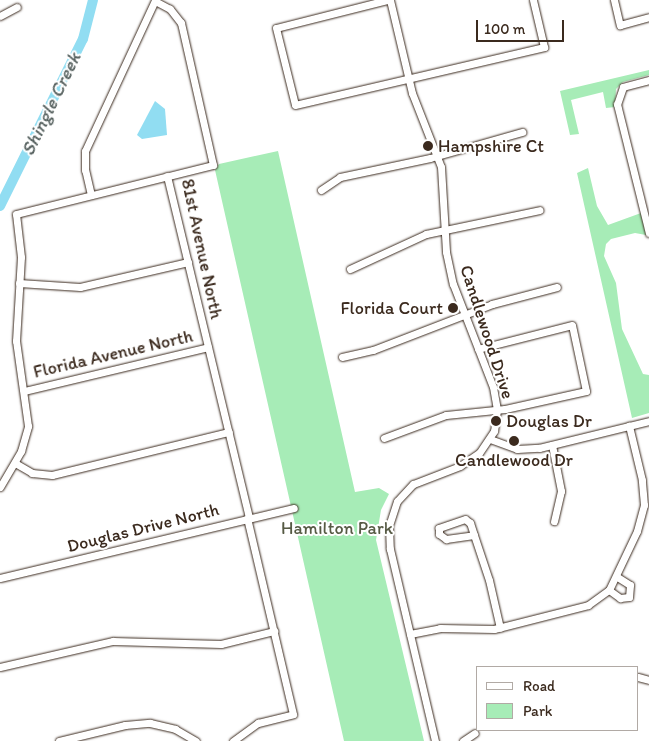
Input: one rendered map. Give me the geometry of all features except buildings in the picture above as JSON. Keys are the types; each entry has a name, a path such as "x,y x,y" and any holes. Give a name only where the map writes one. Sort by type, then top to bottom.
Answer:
{"street":[{"path":"389,0 276,28 295,106 544,47 533,0"},
{"name":"Candlewood Drive","path":"389,0 409,78 438,155 444,186 445,232 449,269 464,314 493,386 497,410 490,439 470,461 413,484 393,510 389,526 390,549 435,741"},
{"path":"614,0 620,24 649,17"},
{"path":"91,195 85,170 85,151 155,1"},
{"name":"81st Avenue North","path":"155,1 170,9 181,23 213,165 167,176 229,432 293,714 258,723 233,741"},
{"path":"0,16 17,7"},
{"path":"649,80 623,87 619,92 617,104 649,234"},
{"path":"321,190 340,176 438,155 522,132"},
{"path":"0,487 15,463 28,426 16,341 21,240 16,214 167,176"},
{"path":"350,269 426,234 445,232 540,210"},
{"path":"18,283 80,287 188,262"},
{"path":"342,357 373,350 464,314 557,287"},
{"path":"384,438 446,415 497,410 586,391 572,325 478,349"},
{"name":"Florida Avenue North","path":"24,391 208,347"},
{"path":"490,439 517,449 552,445 649,421"},
{"path":"410,634 440,628 484,631 500,628 588,605 609,590 617,577 647,505 628,426"},
{"path":"15,463 32,473 52,475 229,432"},
{"path":"552,445 561,491 554,520"},
{"name":"Douglas Drive North","path":"0,578 294,508"},
{"path":"474,535 446,539 439,534 439,528 464,519 470,523 490,580 500,628"},
{"path":"609,590 620,598 629,597 630,585 617,577"},
{"path":"0,667 114,641 221,644 274,632"},
{"path":"59,741 150,723 175,729 196,741"},
{"path":"463,741 475,733"}],"green space":[{"path":"649,70 649,75 623,82 616,89 615,107 606,108 603,92 571,100 579,134 570,135 560,91"},
{"name":"Hamilton Park","path":"278,151 355,492 379,488 389,494 381,510 376,540 424,741 344,741 215,170 219,164"},
{"path":"588,168 597,206 608,225 641,213 646,235 635,233 611,239 606,244 604,256 616,283 622,329 643,374 649,375 649,413 632,418 577,173"}],"water":[{"path":"155,101 165,109 167,135 142,139 137,135"}],"waterway":[{"name":"Shingle Creek","path":"0,206 83,39 93,0"}],"place":[{"name":"Hampshire Ct","path":"428,146"},
{"name":"Florida Court","path":"453,308"},
{"name":"Douglas Dr","path":"496,421"},
{"name":"Candlewood Dr","path":"514,441"}]}
